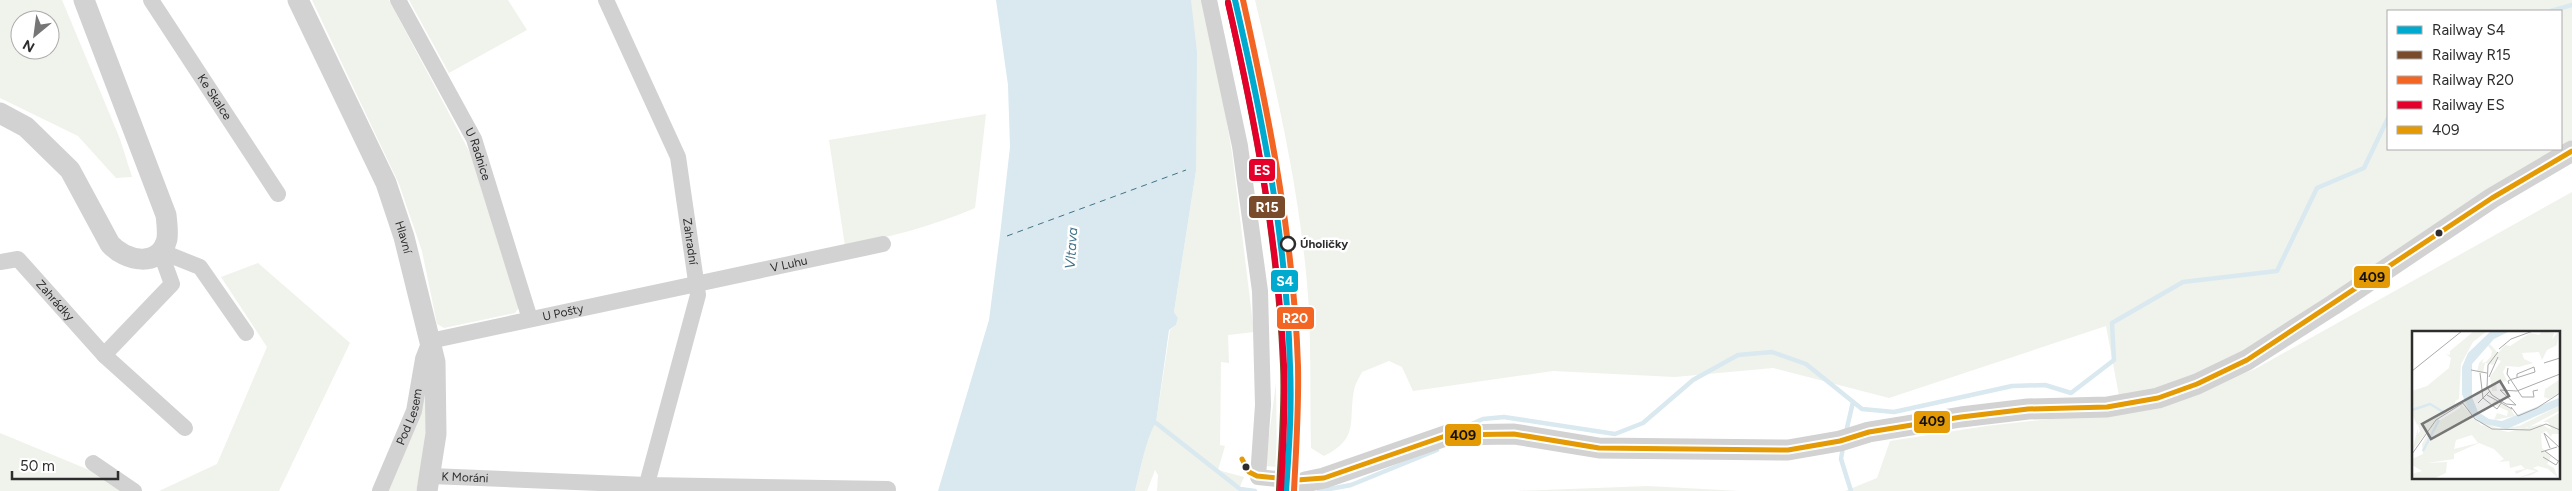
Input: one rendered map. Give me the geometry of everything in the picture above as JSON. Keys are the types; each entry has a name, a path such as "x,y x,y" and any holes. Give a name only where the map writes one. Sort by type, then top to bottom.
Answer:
{"street":[{"path":"0,113 26,127 70,170 110,244 118,253 130,258 143,260 160,251 166,241 166,215 84,0"},
{"name":"Ke Skalce","path":"151,0 278,194"},
{"name":"Hlavní","path":"298,0 386,183 404,237 435,362 436,434 429,483"},
{"name":"U Radnice","path":"398,0 474,139 530,319"},
{"name":"Zahradní","path":"606,0 678,157 698,295 696,309 646,488"},
{"path":"1209,0 1240,146 1260,291 1263,405 1258,477 1315,480 1455,434 1514,434 1599,448 1788,450 1870,432 2009,411 2126,405 2158,398 2197,384 2236,366 2280,340 2492,198 2572,152"},
{"name":"V Luhu","path":"695,284 883,244"},
{"path":"160,251 200,267 246,333"},
{"path":"104,355 172,284 160,251"},
{"name":"Zahrádky","path":"0,262 18,259 104,355 185,428"},
{"name":"U Pošty","path":"430,341 695,284"},
{"name":"Pod Lesem","path":"380,491 414,412 423,359 430,341"},
{"path":"93,463 134,491"},
{"name":"K Moráni","path":"429,483 646,488 888,489"}],"shaded area":[{"path":"0,0 62,0 120,139 132,177 116,178 78,136 0,98"},
{"path":"312,0 389,0 470,153 520,306 515,313 444,328 437,324 422,251 399,184"},
{"path":"409,0 508,0 527,30 449,73"},
{"path":"1190,0 1206,0 1207,3 1232,153 1254,332 1228,335 1229,363 1221,362 1220,445 1225,446 1218,470 1244,477 1238,491 1157,491 1158,475 1155,470 1147,491 1135,491 1146,446 1156,423 1170,330 1176,325 1178,318 1174,312 1196,171"},
{"path":"1255,0 2572,0 2572,140 2562,146 2562,10 2387,10 2387,150 2556,150 2242,353 2171,387 2120,401 2106,326 1889,398 1773,368 1675,377 1553,371 1413,391 1402,367 1389,361 1362,372 1354,390 1348,435 1335,449 1324,456 1311,448 1310,345 1306,272 1296,193 1273,77"},
{"path":"986,114 975,208 911,230 845,246 829,140"},
{"path":"2572,192 2572,491 1845,491 1877,478 1890,441 1986,426 2151,408 2255,369"},
{"path":"258,263 350,343 279,491 159,491 217,464 267,347 221,277"},
{"path":"423,373 430,409 422,468 416,491 385,491 417,425"},
{"path":"1276,383 1277,467 1265,466"},
{"path":"0,433 111,479 127,491 0,491"},
{"path":"1648,486 1740,491 1515,491"}],"water":[{"name":"Vltava","path":"996,0 1191,0 1197,52 1196,171 1174,312 1178,318 1176,325 1169,330 1156,423 1146,446 1135,491 938,491 989,320 1000,235 1010,147 1008,85"}],"waterway":[{"path":"2554,10 2572,5"},
{"path":"1467,426 1483,419 1504,417 1615,434 1643,423 1693,380 1738,355 1772,352 1806,364 1862,409 1894,412 2012,386 2045,385 2071,393 2114,360 2112,323 2183,282 2277,271 2317,188 2364,168 2387,120"},
{"path":"1846,432 1853,402"},
{"path":"1150,422 1156,423 1240,489 1255,491"},
{"path":"1843,447 1841,459 1851,491"},
{"path":"1319,491 1351,485 1437,450"}],"ferry route":[{"path":"1007,236 1186,170"}],"rail line":[{"name":"S4","path":"1235,0 1264,136 1279,228 1284,274 1291,382 1286,491"},
{"name":"R20","path":"1243,0 1271,136 1292,274 1298,366 1294,491"},
{"name":"R15","path":"1228,2 1264,182 1276,273 1283,381 1279,490"},
{"name":"ES","path":"1228,3 1248,93 1264,183 1277,274 1285,381 1281,490"}],"transit line":[{"name":"409","path":"1242,459 1249,472 1257,476 1297,480 1324,478 1448,435 1514,434 1599,448 1788,450 1840,441 1869,432 1961,417 2028,409 2107,407 2158,398 2197,384 2247,360 2492,198 2572,151"}],"place":[{"name":"Úholičky","path":"1288,244"}]}
